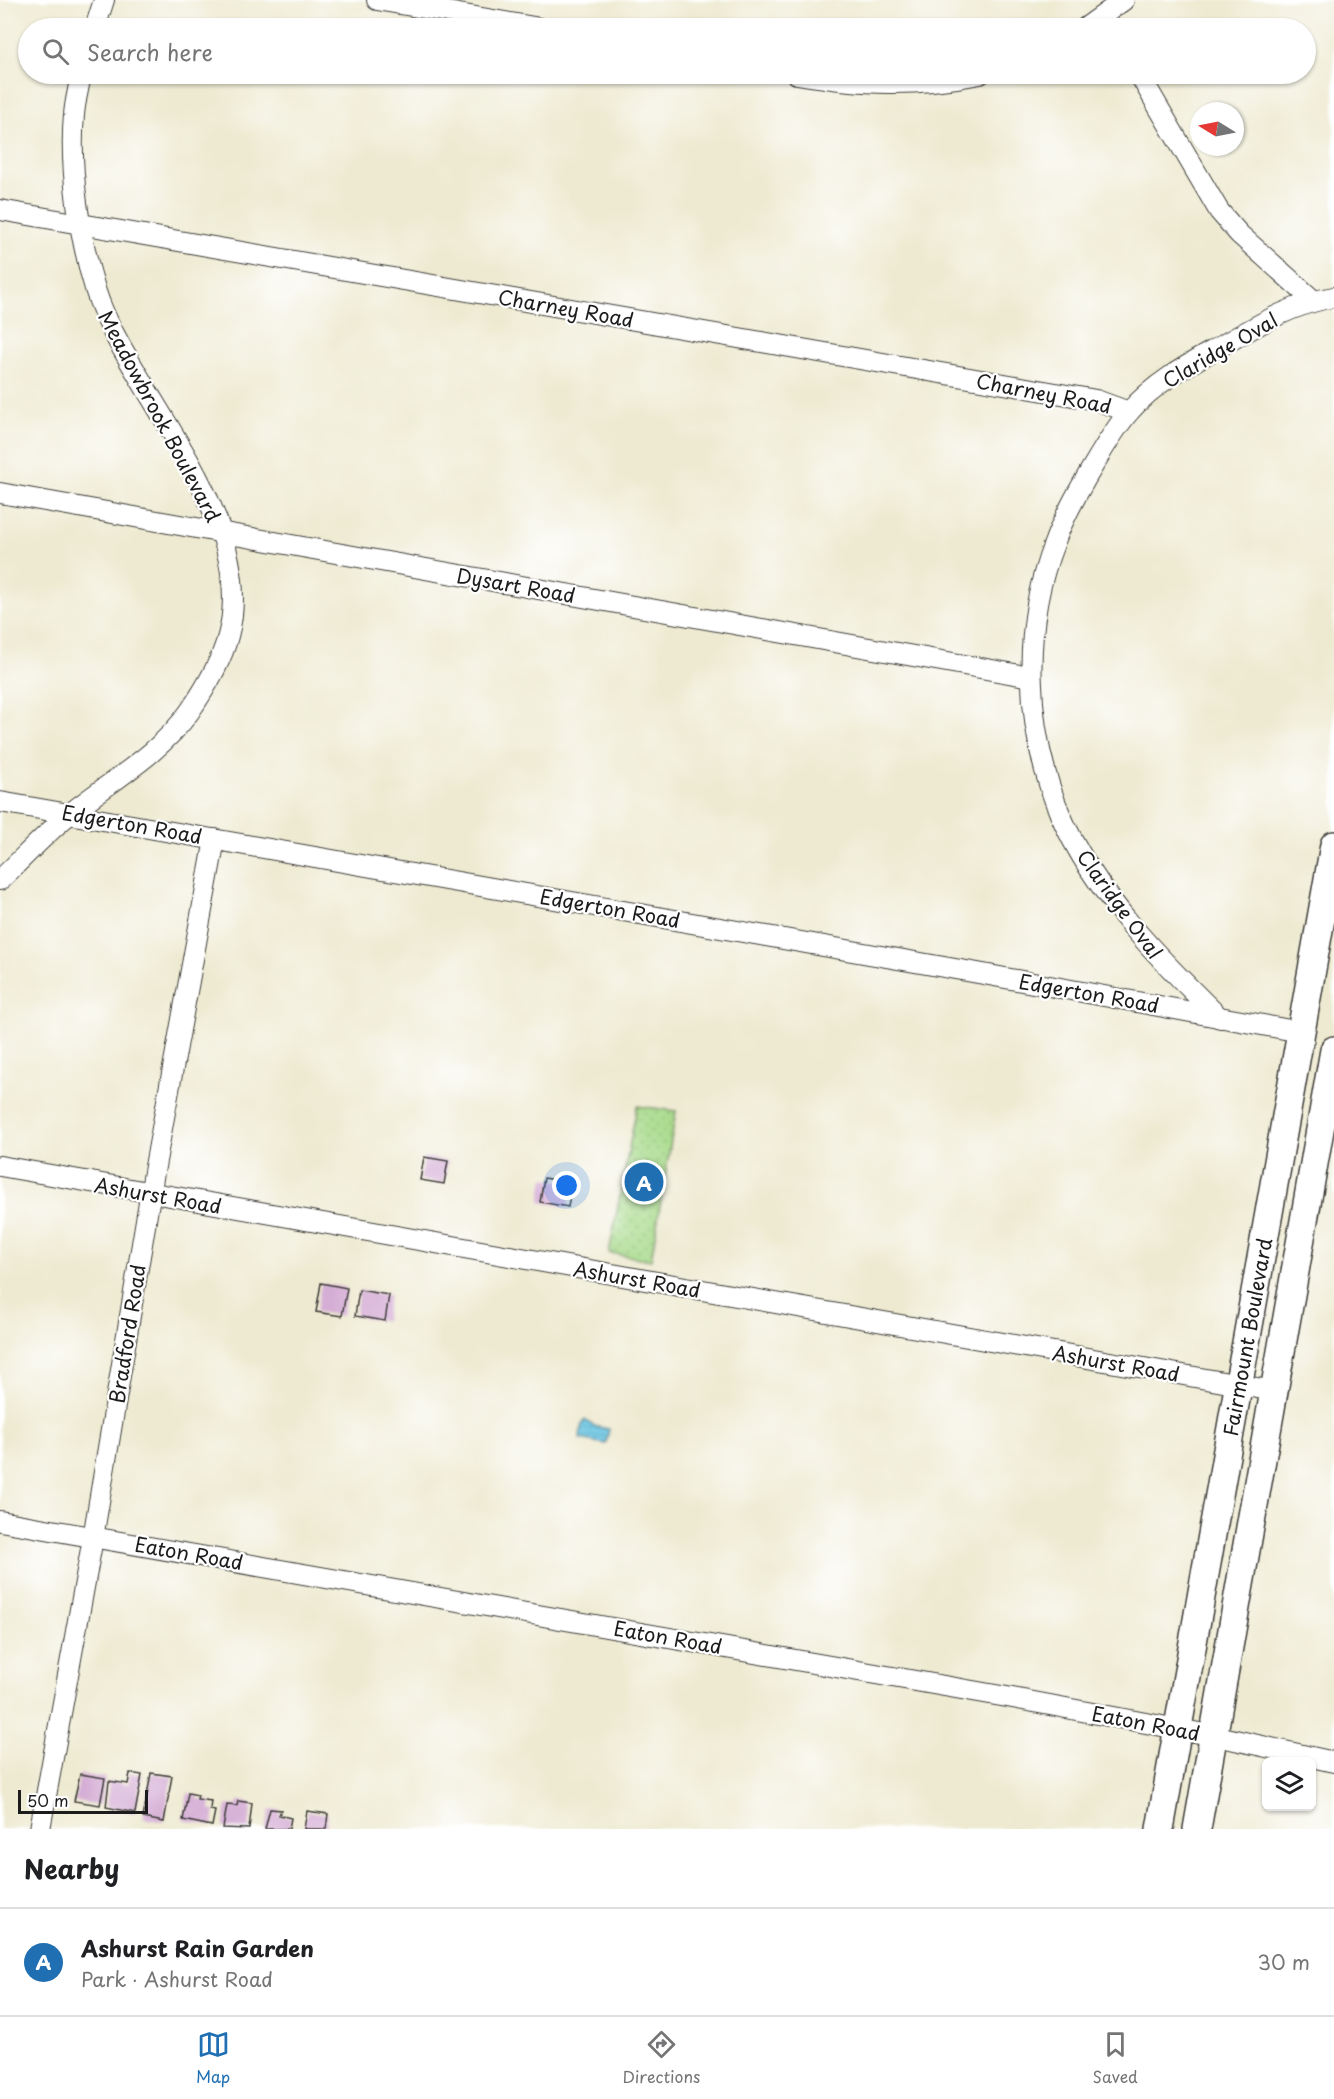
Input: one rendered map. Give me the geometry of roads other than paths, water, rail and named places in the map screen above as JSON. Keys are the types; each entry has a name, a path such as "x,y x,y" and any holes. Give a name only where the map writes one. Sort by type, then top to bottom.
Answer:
{"main road":[{"name":"Fairmount Boulevard","path":"1160,1829 1334,845"},
{"name":"Fairmount Boulevard","path":"1197,1829 1334,1050"}],"street":[{"path":"98,18 104,0"},
{"path":"377,0 482,18"},
{"path":"1104,14 1124,0"},
{"name":"Meadowbrook Boulevard","path":"0,880 71,813 129,770 167,738 188,713 210,678 228,636 233,611 230,561 222,533 205,493 114,335 96,293 75,186 74,114 79,84"},
{"path":"1145,84 1219,211 1239,234 1314,301"},
{"name":"Charney Road","path":"0,210 1096,400 1130,412"},
{"name":"Claridge Oval","path":"1220,1018 1146,943 1104,890 1080,852 1061,815 1047,776 1035,716 1031,677 1038,601 1054,542 1073,500 1096,460 1130,412 1167,379 1254,327 1314,301 1334,297"},
{"name":"Dysart Road","path":"0,494 1031,677"},
{"name":"Edgerton Road","path":"0,802 978,973 1220,1018"},
{"name":"Bradford Road","path":"40,1829 215,839"},
{"path":"1220,1018 1301,1032"},
{"name":"Ashurst Road","path":"0,1166 1274,1391"},
{"name":"Eaton Road","path":"0,1521 984,1693 1178,1729 1334,1762"}],"water":[{"path":"585,1419 593,1426 609,1429 606,1444 580,1439 581,1427"}],"place":[{"name":"Ashurst Rain Garden","path":"644,1182"}]}
